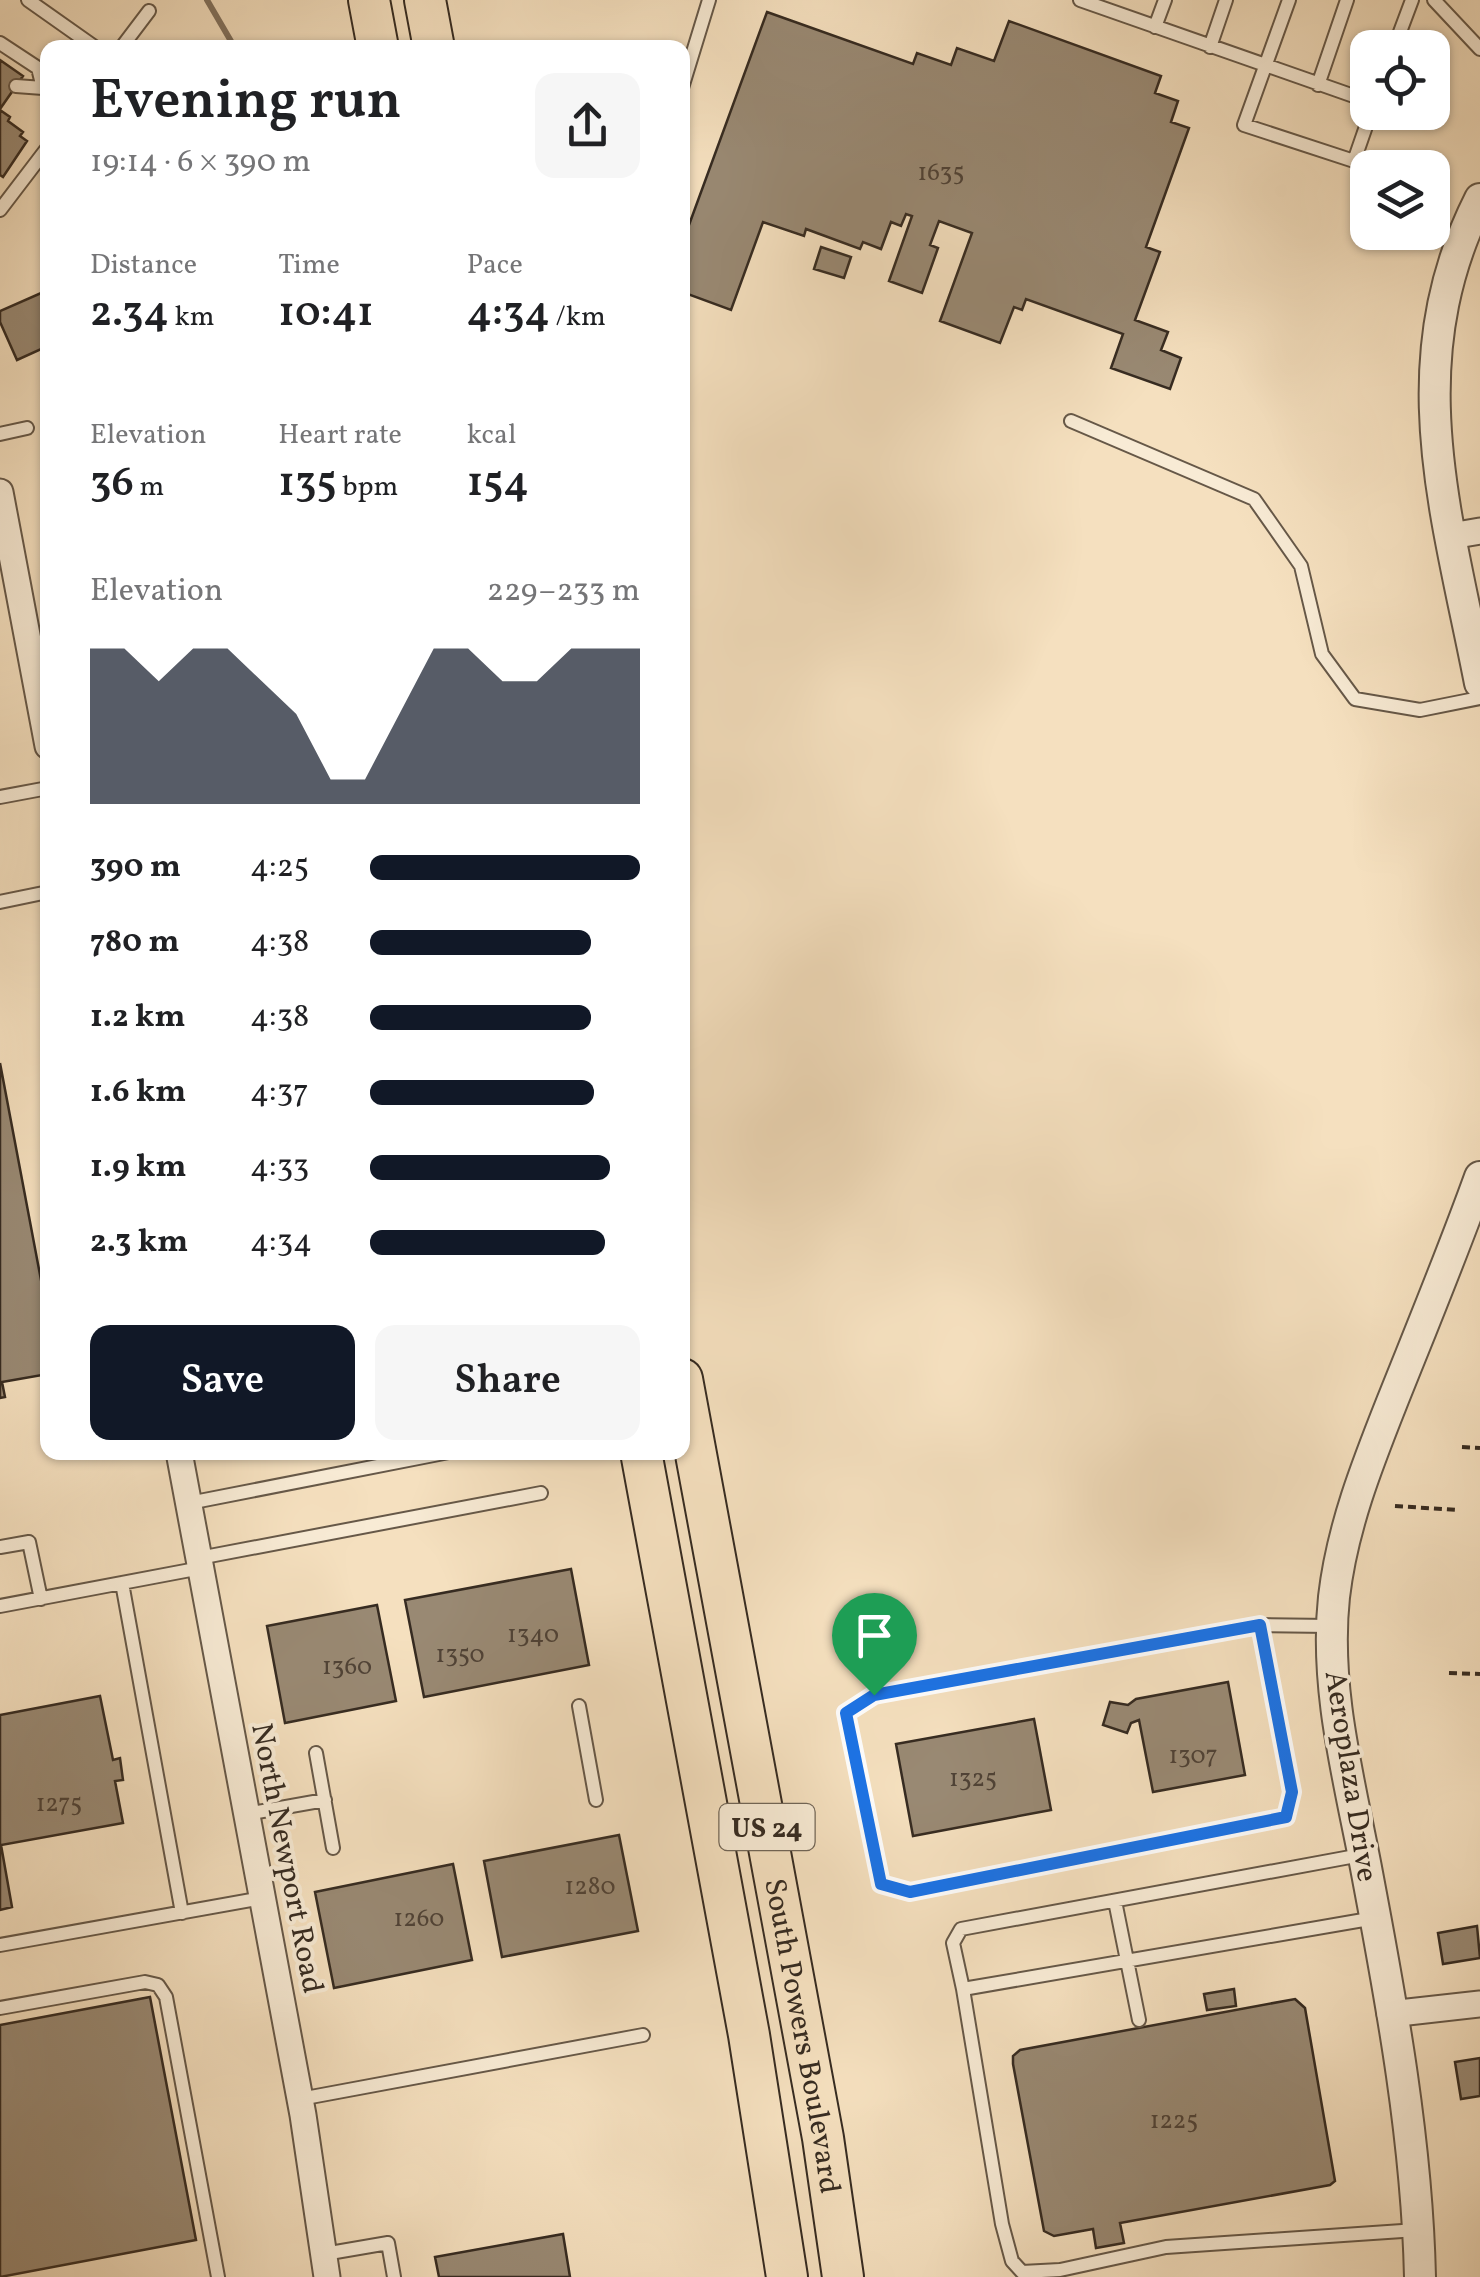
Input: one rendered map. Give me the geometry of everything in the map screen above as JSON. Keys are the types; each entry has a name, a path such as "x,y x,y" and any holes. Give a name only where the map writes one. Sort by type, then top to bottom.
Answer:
{"highway":[{"path":"370,0 377,40"},
{"path":"425,0 432,40"},
{"name":"South Powers Boulevard","path":"690,1422 820,2119 842,2277"},
{"name":"South Powers Boulevard","path":"642,1460 750,2035 787,2277"}],"street":[{"path":"1480,199 1446,287 1432,376 1434,418 1466,534 1480,683"},
{"path":"1,505 40,703"},
{"name":"Aeroplaza Drive","path":"1420,2277 1409,2131 1364,1855 1336,1712 1332,1626 1338,1568 1362,1478 1478,1191"},
{"name":"North Newport Road","path":"181,1460 300,2099 325,2266"},
{"path":"1390,2014 1480,2004"}],"lane":[{"path":"28,0 85,40"},
{"path":"690,62 709,0"},
{"path":"1080,0 1102,4 1155,27 1350,95"},
{"path":"1155,27 1164,0"},
{"path":"1210,47 1226,0"},
{"path":"1289,0 1244,126 1354,161 1365,130"},
{"path":"1318,84 1347,0"},
{"path":"1401,30 1412,0"},
{"path":"1434,0 1480,49"},
{"path":"127,40 149,11"},
{"path":"0,42 38,68 40,74"},
{"path":"16,86 40,89"},
{"path":"0,210 40,158"},
{"path":"1071,421 1254,499 1301,566 1322,654 1355,699 1420,710 1480,698"},
{"path":"0,434 27,428"},
{"path":"0,797 40,790"},
{"path":"0,902 40,894"},
{"path":"189,1503 408,1460"},
{"path":"0,1606 542,1493"},
{"path":"0,1547 29,1542 40,1598"},
{"path":"122,1583 182,1912"},
{"path":"1260,1625 1292,1792 1286,1817 910,1892 881,1884 846,1713 874,1695 1260,1625 1332,1626"},
{"path":"579,1706 596,1800"},
{"path":"316,1753 334,1848"},
{"path":"246,1814 325,1800"},
{"path":"1364,1855 961,1930 953,1944 1002,2224 1012,2261 1022,2272 1060,2270 1166,2247 1419,2230"},
{"path":"0,1945 262,1898"},
{"path":"1115,1901 1139,2020"},
{"path":"963,1990 1374,1918"},
{"path":"0,2008 145,1982 158,1985 166,1997 218,2277"},
{"path":"300,2099 644,2035"},
{"path":"325,2266 388,2243 394,2277"}],"path":[{"path":"1462,1447 1480,1448"},
{"path":"1395,1506 1458,1510"},
{"path":"1449,1673 1480,1674"}],"building":[{"path":"767,12 913,64 917,53 951,65 957,48 994,61 1009,21 1161,76 1155,93 1178,101 1171,122 1189,128 1146,247 1160,252 1135,320 1168,332 1161,350 1181,358 1170,389 1111,368 1123,334 1026,299 1022,310 1014,307 1000,343 940,321 972,233 939,221 930,245 938,248 922,293 889,281 912,216 906,214 901,226 891,222 881,249 863,242 860,249 806,229 804,236 763,222 731,310 690,295 690,222"},
{"path":"0,60 23,76 0,109"},
{"path":"0,110 27,141 3,177 0,175"},
{"path":"821,247 851,257 844,278 814,269"},
{"path":"40,294 40,350 17,360 0,322 0,311"},
{"path":"0,1063 40,1275 40,1375 2,1382 5,1397 0,1398"},
{"path":"571,1569 589,1665 424,1697 405,1600"},
{"path":"377,1605 396,1701 285,1723 267,1626"},
{"path":"1228,1682 1245,1775 1153,1792 1139,1720 1131,1723 1127,1733 1103,1725 1110,1702 1128,1705 1136,1699"},
{"path":"100,1696 113,1760 120,1758 123,1780 115,1781 123,1823 1,1845 12,1907 0,1910 0,1715"},
{"path":"1034,1719 1051,1810 913,1836 896,1744"},
{"path":"619,1835 638,1931 502,1957 484,1861"},
{"path":"453,1864 472,1960 334,1988 315,1892"},
{"path":"1477,1926 1480,1958 1443,1964 1438,1933"},
{"path":"1234,1989 1236,2006 1207,2010 1204,1994"},
{"path":"150,1997 196,2240 0,2277 0,2025"},
{"path":"1295,1999 1305,2008 1335,2181 1120,2223 1124,2243 1096,2248 1093,2229 1054,2236 1044,2231 1013,2056 1020,2050"},
{"path":"1480,2058 1480,2096 1461,2099 1455,2062"},
{"path":"563,2234 570,2277 439,2277 435,2257"}],"waterway":[{"path":"207,0 230,40"}],"route":[{"path":"1260,1625 1292,1792 1286,1817 910,1892 881,1884 846,1713 874,1695 1260,1625"}]}
